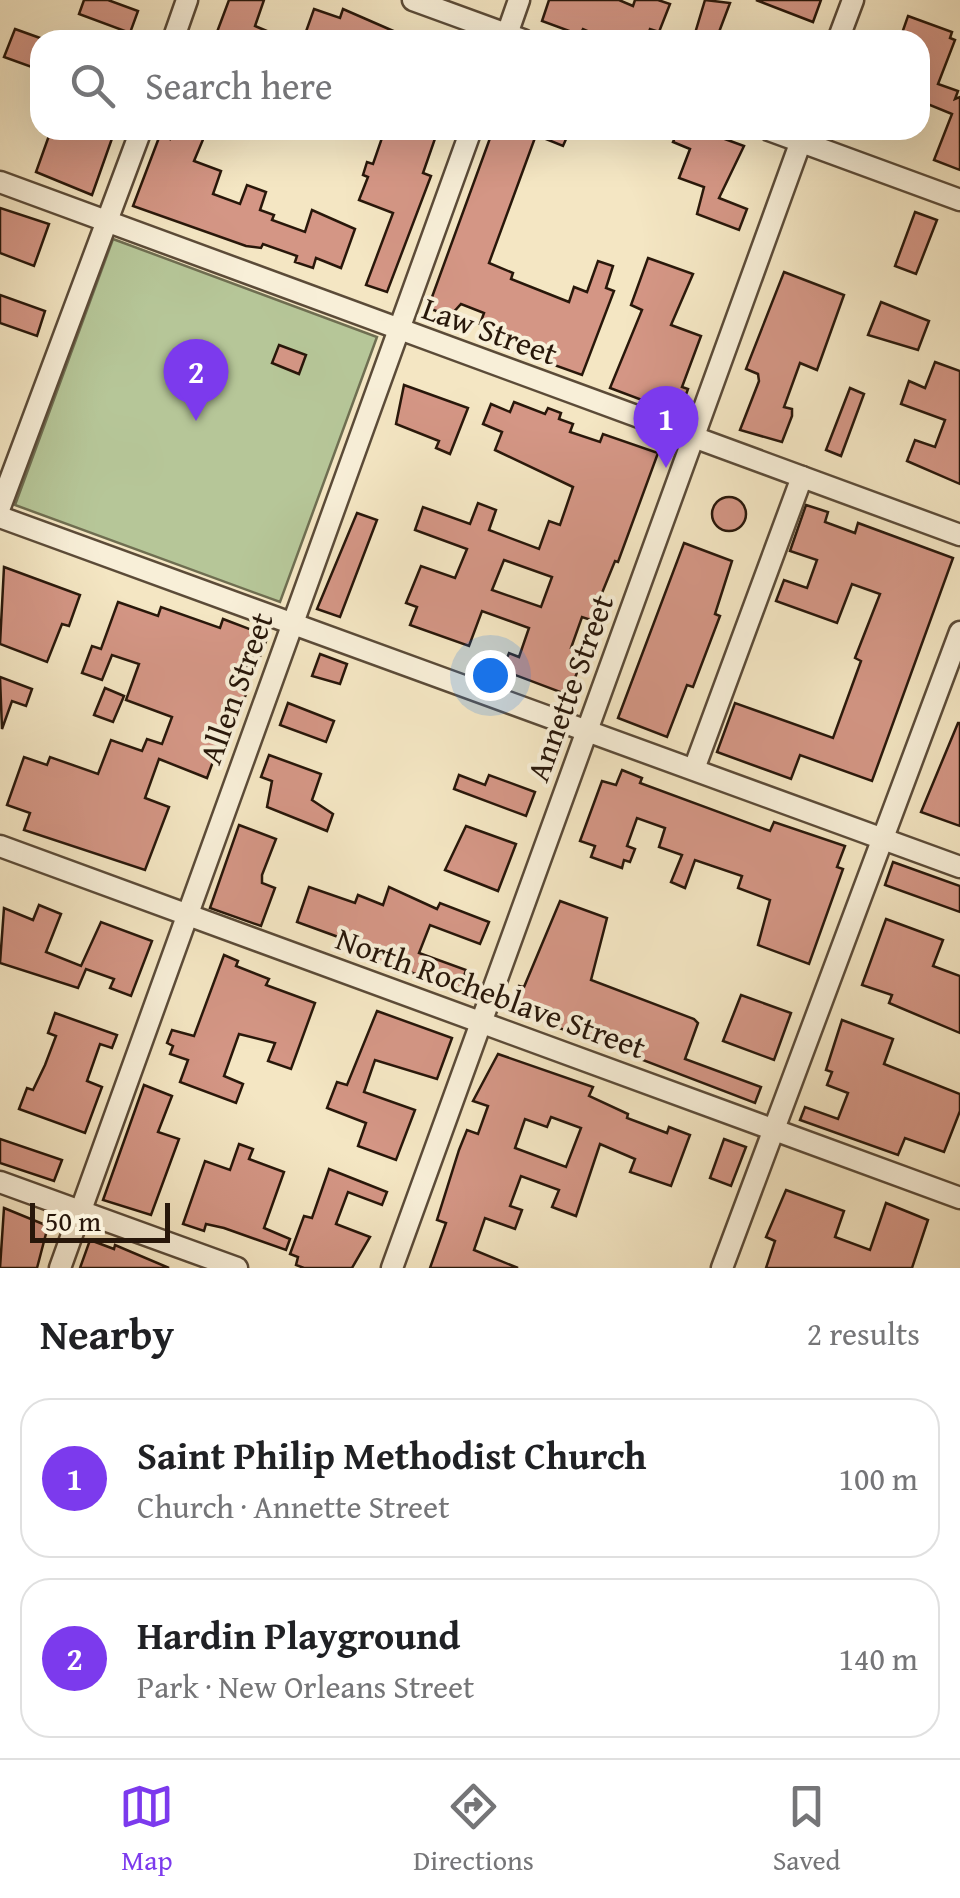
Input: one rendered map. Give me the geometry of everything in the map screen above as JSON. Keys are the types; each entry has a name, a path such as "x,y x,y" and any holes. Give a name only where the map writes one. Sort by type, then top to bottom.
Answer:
{"street":[{"path":"176,30 187,0"},
{"path":"413,0 490,30"},
{"path":"513,30 519,0"},
{"path":"842,30 853,0"},
{"path":"0,507 137,140"},
{"name":"Allen Street","path":"60,1268 467,140"},
{"name":"Annette Street","path":"392,1268 801,140"},
{"path":"812,140 960,200"},
{"name":"Law Street","path":"0,182 960,535"},
{"path":"694,769 802,477"},
{"path":"0,517 960,866"},
{"path":"722,1268 960,632"},
{"name":"North Rocheblave Street","path":"0,846 960,1198"},
{"path":"0,1182 237,1268"}],"green space":[{"path":"113,239 377,337 280,602 15,505"}],"building":[{"path":"84,0 108,0 138,11 131,30 79,14"},
{"path":"229,0 264,0 255,26 264,30 218,30"},
{"path":"549,0 619,0 633,6 635,0 658,0 670,4 660,30 566,30 542,21"},
{"path":"705,0 730,3 720,30 696,30"},
{"path":"756,0 821,0 813,22"},
{"path":"314,9 340,18 343,9 391,30 307,30"},
{"path":"908,16 952,32 950,38 955,40 938,84 958,91 955,99 960,97 960,170 934,160 952,114 930,105 930,30 903,30"},
{"path":"15,29 30,34 30,66 4,57"},
{"path":"47,140 111,140 92,195 36,172"},
{"path":"158,140 203,140 194,161 221,171 213,194 240,204 247,185 266,192 260,210 274,215 272,220 305,232 312,210 355,229 341,268 316,258 313,268 295,262 297,256 263,244 261,248 246,246 133,206"},
{"path":"381,140 435,140 423,173 431,176 387,292 366,285 393,213 359,200 368,177 363,175 367,162 373,164"},
{"path":"489,140 534,140 489,263 513,273 511,279 569,302 574,287 587,292 598,261 613,266 606,288 614,291 582,375 507,348 512,336 480,324 484,313 461,304 450,316 428,308"},
{"path":"728,140 744,146 719,198 747,209 739,230 697,214 704,187 679,178 690,149 673,142"},
{"path":"0,208 49,224 34,266 0,253"},
{"path":"915,212 937,220 916,274 895,266"},
{"path":"648,258 693,274 671,325 701,336 682,387 688,389 679,414 610,388 642,310 631,305"},
{"path":"784,272 844,295 817,370 800,363 784,407 792,409 792,416 782,442 740,430 759,381 758,374 746,369"},
{"path":"0,295 45,311 37,336 0,323"},
{"path":"881,302 929,321 918,350 868,335"},
{"path":"279,345 306,355 299,374 272,363"},
{"path":"935,362 960,371 960,484 907,461 915,440 935,447 945,420 901,404 909,381 925,388"},
{"path":"404,385 468,408 450,454 436,448 439,441 396,424"},
{"path":"850,388 864,394 841,456 826,450"},
{"path":"514,402 545,414 548,408 561,413 559,419 573,424 570,432 600,442 603,434 658,453 618,562 615,561 591,620 582,617 571,648 585,653 568,695 502,670 509,653 519,657 529,628 482,611 469,646 410,625 417,607 406,603 421,566 455,578 467,549 415,530 423,507 470,524 478,503 496,510 489,530 539,549 549,521 560,525 573,487 495,450 502,432 483,424 491,404 510,412","holes":["504,560 552,577 541,607 492,590"]},
{"path":"729,497 741,502 746,514 741,526 729,531 717,526 712,514 717,502"},
{"path":"806,505 828,512 825,522 855,533 858,523 953,558 872,781 800,755 791,779 717,752 735,703 833,738 861,661 855,658 880,594 852,584 837,623 776,601 784,580 807,588 817,560 790,551"},
{"path":"357,513 377,520 340,617 317,609"},
{"path":"684,543 732,561 715,614 720,616 693,687 687,685 667,737 618,718"},
{"path":"4,567 80,595 69,626 62,624 47,662 0,644"},
{"path":"118,602 158,616 161,607 220,628 223,619 268,636 259,659 250,655 239,688 247,691 239,714 231,712 207,778 159,759 145,798 169,807 145,870 24,830 30,813 7,805 24,757 47,765 50,757 98,774 111,740 142,751 147,739 162,744 172,717 126,700 139,664 112,655 102,680 82,673 92,646 101,649"},
{"path":"320,654 347,664 340,684 312,676"},
{"path":"0,677 32,689 26,706 12,701 2,729"},
{"path":"105,688 124,696 113,722 94,715"},
{"path":"288,703 334,721 326,742 280,725"},
{"path":"960,723 960,826 921,812"},
{"path":"269,755 321,774 312,800 333,814 327,831 267,807 272,781 261,777"},
{"path":"622,770 642,778 640,783 770,831 774,822 845,846 837,867 843,869 809,964 758,945 770,900 738,888 742,876 695,860 685,888 671,882 682,855 659,847 665,828 637,818 627,846 635,849 630,862 624,860 622,868 591,857 595,846 580,841 602,781 616,785"},
{"path":"459,775 485,785 489,775 535,792 526,816 454,789"},
{"path":"239,825 276,839 262,875 262,883 275,888 261,926 210,908"},
{"path":"466,826 516,844 498,891 445,870"},
{"path":"893,862 960,886 960,912 885,885"},
{"path":"309,887 355,903 358,895 383,905 389,887 437,909 440,903 489,922 480,944 430,925 419,953 466,970 460,989 365,957 367,952 341,938 297,922"},
{"path":"560,901 607,918 591,980 694,1019 698,1023 685,1059 761,1087 755,1103 515,1011 519,986 524,987"},
{"path":"39,905 61,914 46,952 81,966 101,922 152,941 131,996 110,988 114,979 86,969 78,988 0,963 4,908 33,920"},
{"path":"886,919 943,940 933,966 960,976 960,1033 889,1003 892,995 862,985"},
{"path":"224,955 238,961 236,966 269,979 266,985 315,1003 291,1069 268,1061 275,1043 239,1034 224,1076 243,1084 236,1103 180,1082 188,1060 170,1054 173,1046 167,1043 172,1030 194,1036"},
{"path":"741,995 791,1013 774,1060 723,1041"},
{"path":"377,1011 452,1038 437,1079 375,1060 364,1092 415,1110 396,1160 358,1146 366,1123 327,1108 337,1082 347,1085"},
{"path":"55,1013 117,1035 112,1048 100,1044 87,1081 102,1087 85,1133 19,1109 27,1088 33,1090 56,1036 48,1033"},
{"path":"842,1020 893,1039 884,1064 960,1094 960,1111 944,1152 905,1138 898,1155 800,1120 805,1107 838,1119 848,1093 827,1085 832,1072 826,1070"},
{"path":"498,1054 593,1087 589,1096 628,1114 627,1118 667,1133 669,1127 690,1135 671,1186 630,1172 635,1159 600,1144 576,1216 552,1207 559,1190 521,1176 510,1206 522,1210 515,1229 485,1218 474,1250 518,1268 430,1268 446,1223 437,1220 459,1150 467,1130 478,1134 488,1106 473,1101","holes":["551,1117 581,1128 566,1167 515,1148 525,1119 547,1127"]},
{"path":"144,1085 172,1096 158,1132 179,1139 151,1215 103,1200"},
{"path":"0,1139 62,1160 54,1181 0,1163"},
{"path":"724,1139 746,1147 731,1186 710,1178"},
{"path":"239,1144 253,1149 249,1159 284,1172 264,1228 290,1239 286,1250 224,1228 206,1224 204,1231 183,1224 205,1161 230,1170"},
{"path":"329,1169 387,1192 382,1205 348,1192 336,1224 370,1237 352,1268 304,1268 296,1265 298,1257 290,1254 304,1216 312,1218"},
{"path":"786,1190 844,1211 835,1237 870,1250 886,1203 928,1220 912,1268 766,1268 775,1241 766,1237"},
{"path":"4,1208 48,1226 37,1268 0,1268"},
{"path":"90,1240 114,1249 115,1245 169,1268 80,1268"}],"place":[{"name":"Hardin Playground","path":"196,421"},
{"name":"Saint Philip Methodist Church","path":"666,468"}]}
